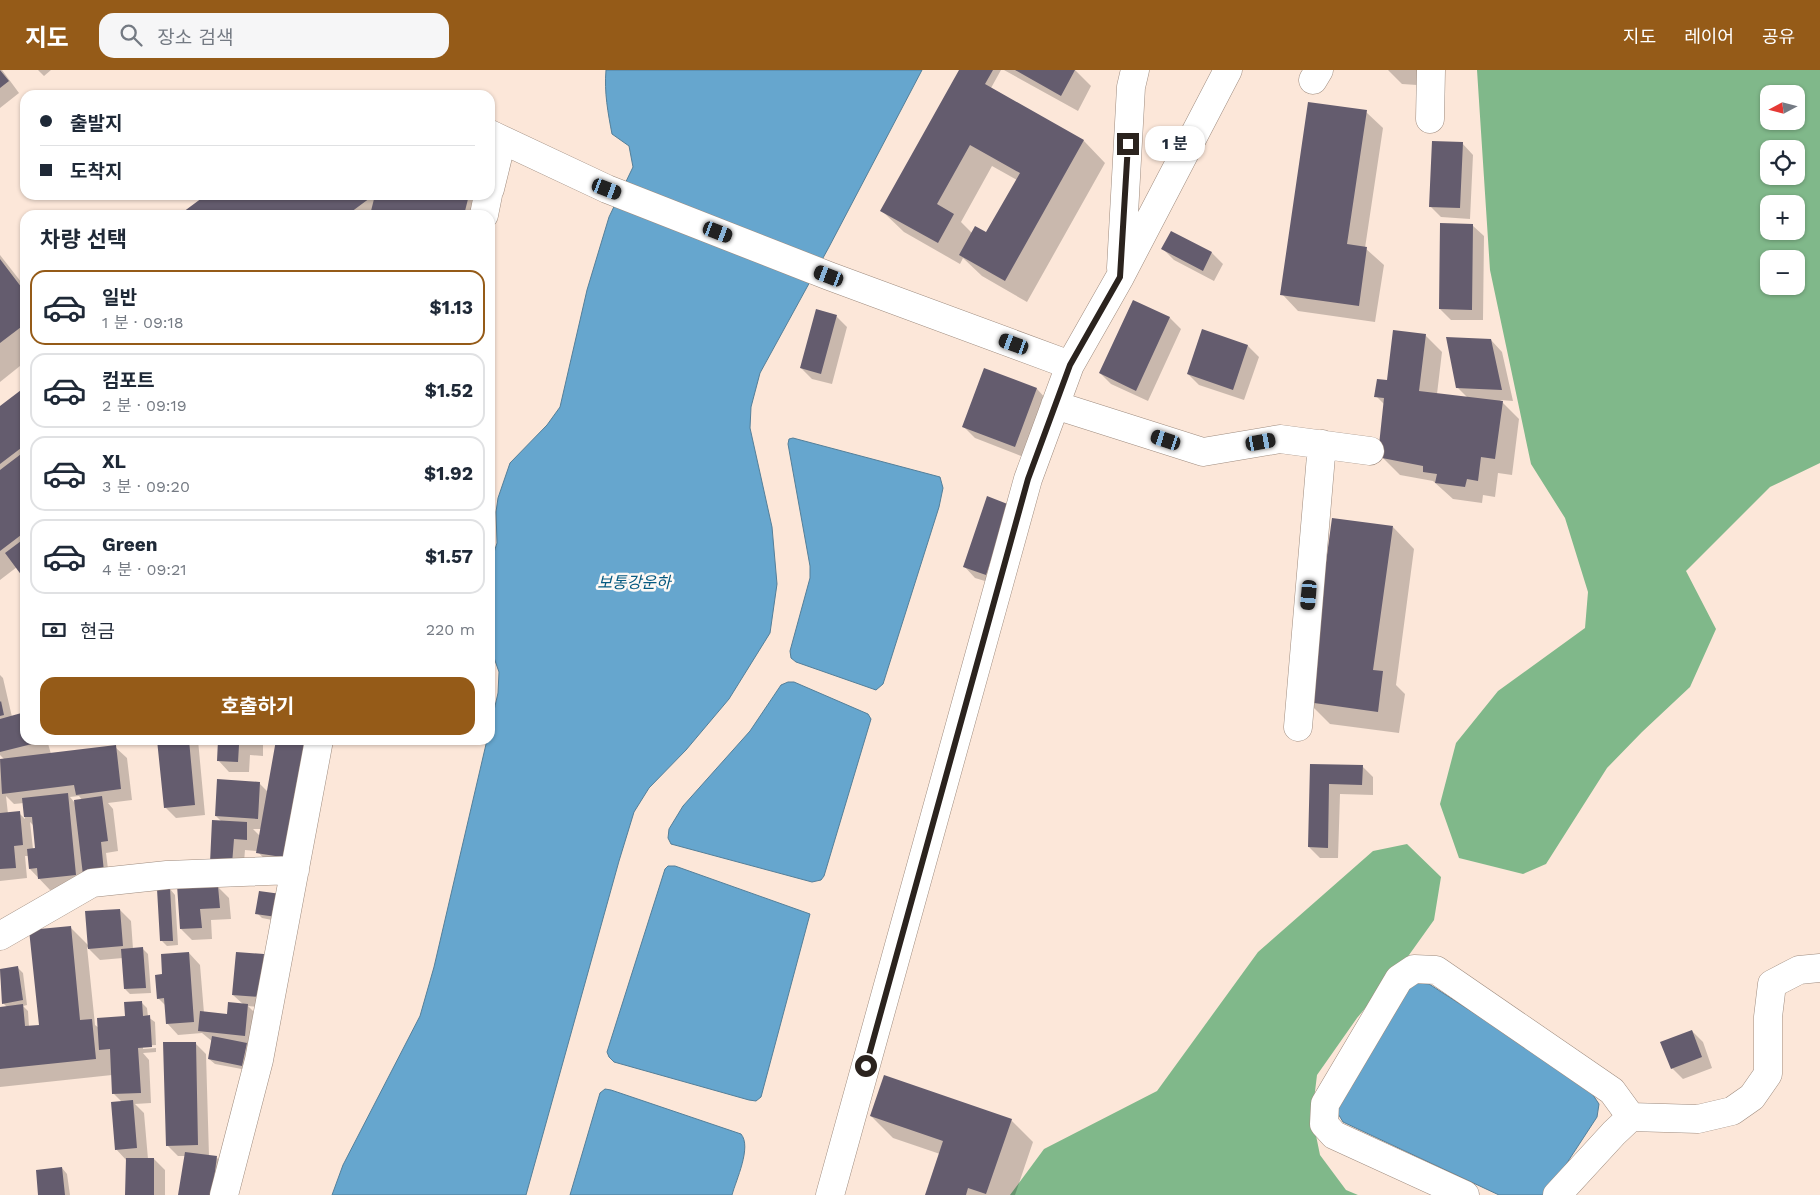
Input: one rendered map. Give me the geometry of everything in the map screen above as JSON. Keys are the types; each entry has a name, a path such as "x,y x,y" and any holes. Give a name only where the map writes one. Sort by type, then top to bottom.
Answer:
{"street":[{"path":"1120,277 1131,87 1135,70"},
{"path":"830,1195 1028,479 1070,365 1120,277 1228,70"},
{"path":"1430,119 1432,70"},
{"path":"496,136 607,189 829,276 1070,365"},
{"path":"1055,405 1203,452 1280,439 1370,451"},
{"path":"1298,727 1322,444"},
{"path":"224,1195 259,1060 318,745"},
{"path":"0,936 92,884 167,875 295,870"},
{"path":"1557,1195 1614,1133 1631,1118 1698,1118 1732,1111 1752,1097 1768,1074 1768,1017 1772,984 1799,970 1820,968"},
{"path":"1464,1195 1334,1135 1324,1124 1325,1104 1399,979 1414,969 1436,970 1556,1052 1612,1091 1631,1118"}],"green space":[{"path":"1477,70 1820,70 1820,463 1770,487 1686,571 1716,629 1690,687 1607,768 1546,864 1523,874 1459,858 1440,804 1456,743 1498,691 1585,628 1588,592 1565,518 1531,464 1490,270"},
{"path":"1407,844 1441,877 1434,920 1404,962 1357,1018 1317,1075 1312,1116 1320,1155 1346,1190 1358,1195 1010,1195 1044,1149 1157,1091 1258,952 1373,851"}],"water":[{"name":"보통강운하","path":"606,70 922,70 760,373 751,407 750,428 772,527 777,584 770,633 729,699 686,750 649,788 634,812 526,1195 332,1195 343,1165 420,1016 434,967 486,745 495,745 495,706 499,672 495,660 495,549 497,543 496,512 498,498 510,463 547,425 560,407 587,290 609,217 633,167 629,146 612,134 606,94"},
{"path":"793,438 940,477 943,488 939,507 883,684 876,690 796,662 791,658 790,651 810,578 810,566 788,444 789,439"},
{"path":"794,682 868,714 871,719 824,876 821,880 812,882 671,844 668,838 669,829 683,806 750,731 781,685"},
{"path":"668,866 675,866 810,914 761,1097 756,1101 614,1062 607,1052 665,869"},
{"path":"1417,983 1429,984 1505,1033 1591,1092 1599,1104 1597,1117 1546,1195 1499,1195 1343,1122 1337,1112 1340,1099 1409,989"},
{"path":"605,1089 741,1134 745,1147 744,1155 732,1195 570,1195 600,1093"}],"building":[{"path":"0,70 9,81 0,88"},
{"path":"959,70 993,70 985,84 1084,140 1005,281 959,255 975,226 986,232 1020,173 970,145 937,204 954,214 938,243 880,211"},
{"path":"1015,70 1075,70 1061,96"},
{"path":"1308,102 1367,110 1347,244 1367,247 1359,306 1280,295"},
{"path":"1432,141 1463,142 1460,208 1429,207"},
{"path":"199,200 367,200 354,210 186,210"},
{"path":"374,200 468,200 465,210 371,210"},
{"path":"1440,223 1473,224 1472,310 1439,309"},
{"path":"1171,231 1212,252 1203,271 1161,249"},
{"path":"0,259 20,285 20,328 0,343"},
{"path":"1133,300 1170,317 1136,391 1099,373"},
{"path":"816,309 837,315 821,374 800,368"},
{"path":"1202,329 1248,345 1233,390 1187,374"},
{"path":"1393,330 1426,334 1419,391 1503,401 1495,459 1481,457 1478,481 1467,479 1465,487 1435,483 1437,474 1423,472 1423,466 1382,458 1383,445 1379,445 1384,398 1374,397 1377,379 1387,380"},
{"path":"1446,337 1491,339 1502,390 1456,388"},
{"path":"984,368 1037,388 1015,447 962,427"},
{"path":"20,391 20,449 0,464 0,406"},
{"path":"20,455 20,536 0,551 0,470"},
{"path":"987,496 1010,505 986,575 963,567"},
{"path":"1332,518 1393,526 1373,670 1383,671 1378,712 1307,702"},
{"path":"20,542 20,573 5,553"},
{"path":"0,702 4,715 0,716"},
{"path":"20,713 20,745 28,745 0,752 0,719"},
{"path":"116,745 121,789 76,795 74,785 2,794 0,759"},
{"path":"158,745 189,745 195,805 164,808"},
{"path":"218,745 239,745 238,762 217,761"},
{"path":"275,745 307,745 288,858 256,853"},
{"path":"1310,764 1363,765 1362,785 1329,784 1328,848 1308,847"},
{"path":"217,779 260,782 258,819 215,816"},
{"path":"68,793 76,875 38,879 37,868 29,869 27,849 35,848 32,817 24,817 22,798"},
{"path":"102,796 108,841 101,842 104,872 83,875 74,800"},
{"path":"20,811 23,845 14,846 16,868 0,869 0,813"},
{"path":"212,820 247,822 247,840 234,839 232,864 210,863"},
{"path":"177,885 218,886 220,908 200,909 202,928 180,929"},
{"path":"170,888 173,941 160,941 157,889"},
{"path":"259,891 281,894 277,917 255,914"},
{"path":"120,909 123,946 88,949 85,911"},
{"path":"71,926 80,1020 92,1019 96,1059 0,1069 0,1007 23,1004 25,1026 39,1025 29,930"},
{"path":"143,947 146,988 124,989 121,949"},
{"path":"189,952 194,1022 166,1024 164,998 157,999 155,975 162,974 161,954"},
{"path":"236,952 264,954 260,997 232,995"},
{"path":"18,966 23,1000 2,1004 0,969"},
{"path":"142,1001 143,1016 150,1015 152,1047 138,1048 141,1093 112,1094 110,1049 99,1050 97,1018 125,1016 124,1002"},
{"path":"228,1002 248,1004 245,1036 198,1031 200,1011 227,1014"},
{"path":"1692,1030 1702,1057 1671,1069 1660,1042"},
{"path":"212,1036 247,1043 242,1066 208,1059"},
{"path":"163,1042 196,1042 198,1145 166,1146"},
{"path":"884,1075 1012,1119 986,1194 968,1188 966,1195 925,1195 943,1141 870,1116"},
{"path":"133,1100 137,1148 115,1150 111,1102"},
{"path":"185,1152 217,1156 212,1195 178,1195"},
{"path":"126,1158 154,1158 154,1195 125,1195"},
{"path":"62,1167 65,1195 38,1195 36,1170"}],"route":[{"path":"866,1066 1028,479 1070,365 1120,277 1128,144"}]}
